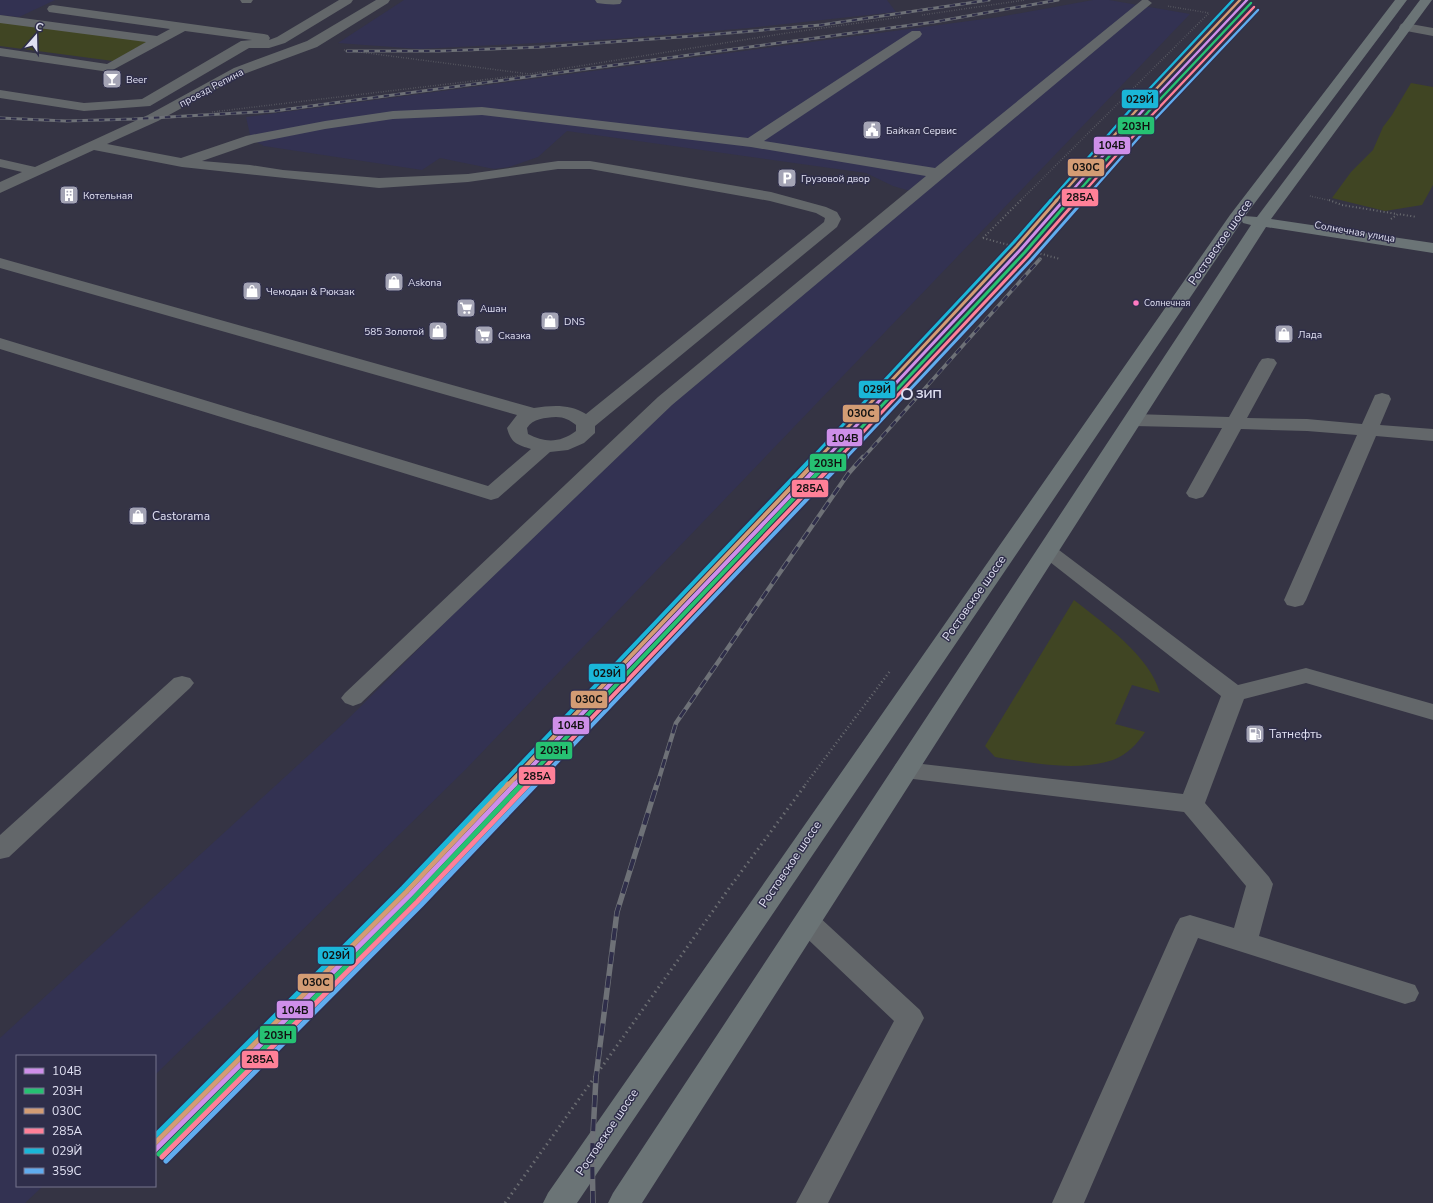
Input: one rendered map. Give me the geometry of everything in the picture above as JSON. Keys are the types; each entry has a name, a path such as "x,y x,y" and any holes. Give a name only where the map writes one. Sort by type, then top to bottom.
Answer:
{"main road":[{"name":"Ростовское шоссе","path":"559,1203 1236,218 1401,0"},
{"name":"Ростовское шоссе","path":"624,1203 1134,420 1261,222 1426,0"},
{"name":"Солнечная улица","path":"1292,181 1286,197 1286,208 1294,216 1309,223 1319,226 1433,244"},
{"name":"Солнечная улица","path":"1236,218 1433,248"}],"street":[{"path":"71,0 53,9 312,44"},
{"path":"0,94 84,108 145,103 246,44 269,44 281,40 347,0"},
{"name":"проезд Репина","path":"0,188 153,118 239,71 312,44 384,0"},
{"path":"601,0 616,1"},
{"path":"353,698 665,401 938,173 1146,3"},
{"path":"0,19 159,40"},
{"path":"0,52 109,68 182,27"},
{"path":"1405,27 1433,32"},
{"path":"751,143 916,34"},
{"path":"182,163 251,138 325,125 393,115 482,111 751,143 938,173"},
{"path":"94,146 182,163 379,182 468,178 558,165 590,164 771,197 821,210 830,215 833,219 827,227 717,315 586,424 585,433 576,441 562,446 545,447 530,444 519,437 517,428 522,420 534,414 550,411 567,412 579,417 586,424"},
{"path":"0,163 35,171"},
{"path":"0,264 534,414"},
{"path":"0,343 491,494 545,447"},
{"path":"1196,493 1268,363"},
{"path":"1295,600 1382,399"},
{"path":"1134,420 1307,425 1433,435"},
{"path":"1048,551 1234,694"},
{"path":"1234,694 1306,675 1433,712"},
{"path":"0,850 182,683"},
{"path":"1192,804 1234,694"},
{"path":"905,770 1192,804 1260,884 1244,942"},
{"path":"807,922 910,1018 812,1203"},
{"path":"1068,1203 1190,925 1405,993"}],"path":[{"path":"918,15 1025,0"},
{"path":"1060,259 983,238 1209,13 1146,3"},
{"path":"212,112 529,74 902,17"},
{"path":"312,44 529,74"},
{"path":"1310,196 1326,199 1342,205 1398,214"}],"shaded area":[{"path":"0,0 55,0 19,17 0,15"},
{"path":"404,0 887,0 896,12 749,28 614,39 420,49 338,43"},
{"path":"1093,0 1109,0 1190,14 466,769 156,1074 156,1055 16,1055 16,1187 42,1187 25,1203 0,1203 0,1038 345,722 637,431 914,192 893,186 866,173 567,131 538,157 509,167 494,169 440,158 422,170 264,146 251,139 246,117 999,17"}],"green space":[{"path":"0,21 149,41 113,61 0,46"},
{"path":"1411,83 1433,87 1433,185 1422,205 1385,211 1332,198 1351,172 1373,150 1383,127"},
{"path":"1074,600 1124,641 1136,653 1154,679 1160,693 1132,685 1115,724 1145,732 1123,755 1099,764 1069,766 1054,765 995,757 985,746"}],"railway":[{"path":"347,51 440,51 541,47 694,36 821,25 989,0"},
{"path":"0,118 66,121 134,119 274,111 934,22 1058,0"},
{"path":"863,458 1040,259"},
{"path":"657,785 676,723 848,474 863,457"},
{"path":"593,1203 592,1153 596,1077 617,912 657,784"}],"transit line":[{"name":"029Й","path":"156,1135 403,888 883,383 1014,242 1138,101 1233,0"},
{"name":"030C","path":"156,1142 406,892 886,387 1017,246 1141,105 1240,0"},
{"name":"104В","path":"156,1149 410,895 890,390 1021,249 1145,108 1247,0"},
{"name":"203Н","path":"159,1154 414,898 894,393 1025,252 1149,111 1251,3"},
{"name":"285А","path":"162,1157 417,902 897,397 1028,256 1152,115 1254,7"},
{"name":"359С","path":"166,1161 421,905 901,400 1032,259 1156,118 1258,10"}],"place":[{"name":"Beer","path":"112,79"},
{"name":"Байкал Сервис","path":"872,130"},
{"name":"Грузовой двор","path":"787,178"},
{"name":"Котельная","path":"69,195"},
{"name":"Askona","path":"394,282"},
{"name":"Чемодан & Рюкзак","path":"252,291"},
{"name":"Солнечная","path":"1136,303"},
{"name":"Ашан","path":"466,308"},
{"name":"DNS","path":"550,321"},
{"name":"585 Золотой","path":"438,331"},
{"name":"Лада","path":"1284,334"},
{"name":"Сказка","path":"484,335"},
{"name":"ЗИП","path":"907,394"},
{"name":"Castorama","path":"138,516"},
{"name":"Татнефть","path":"1255,734"}]}
